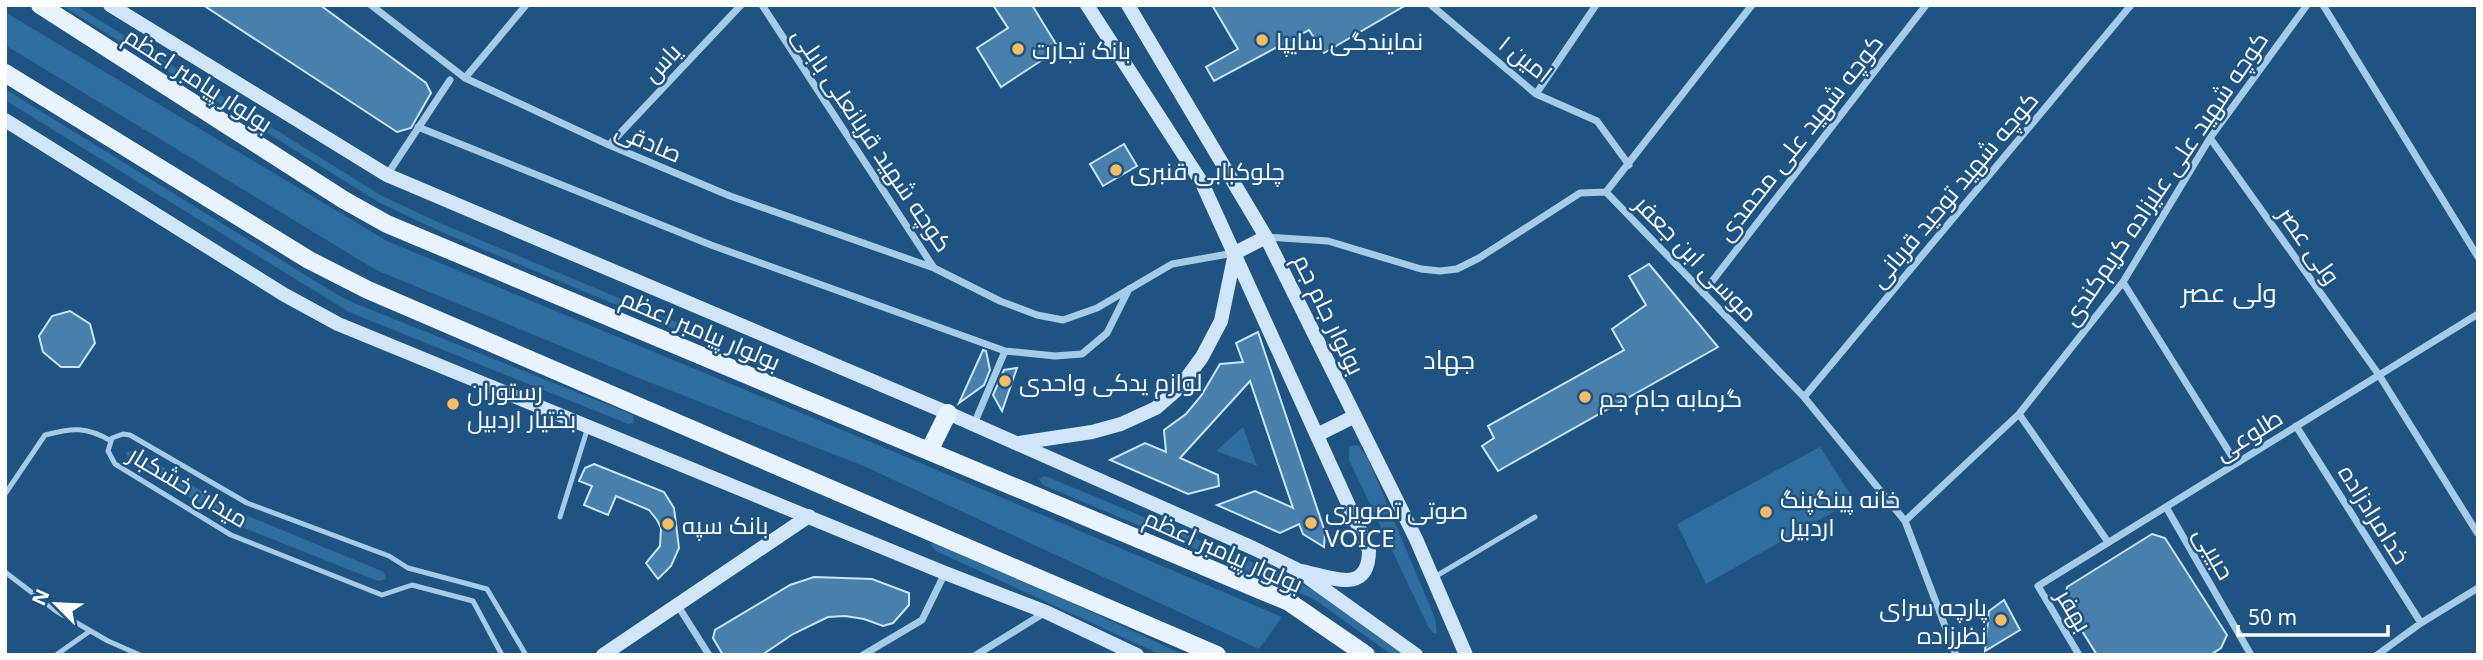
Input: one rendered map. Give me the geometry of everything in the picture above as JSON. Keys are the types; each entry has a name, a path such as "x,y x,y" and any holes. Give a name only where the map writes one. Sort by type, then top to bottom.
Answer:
{"main road":[{"name":"بولوار پیامبر اعظم","path":"40,5 344,200 387,224 1289,602 1366,655"},
{"name":"بولوار پیامبر اعظم","path":"110,5 387,175 974,424 1296,569 1416,655"},
{"path":"1087,5 1202,183 1369,550 1369,565 1361,577 1351,581 1296,569"},
{"name":"بولوار جام جم","path":"1128,5 1266,237 1433,578 1466,655"},
{"path":"5,73 309,260 368,290 1217,655"},
{"path":"5,120 283,294 338,324 1046,612 1137,655"},
{"path":"1235,253 1266,237"},
{"path":"1017,444 1093,432 1121,424 1156,408 1172,394 1202,357 1221,321 1235,253"},
{"path":"929,451 948,413"},
{"path":"1317,435 1355,416"},
{"path":"603,655 809,516"}],"street":[{"name":"صادقی","path":"371,5 465,78 609,145 730,196 934,268"},
{"path":"465,78 526,5"},
{"name":"یاس","path":"609,145 741,5"},
{"name":"کوچه شهید قربانعلی بابلی","path":"762,5 934,268 1037,315 1063,320 1097,308 1172,264 1235,253"},
{"name":"امین ۱","path":"1430,5 1536,94 1597,121 1629,165"},
{"path":"1536,94 1596,5"},
{"path":"1606,192 1752,5"},
{"name":"کوچه شهید علی محمدی","path":"1703,293 1926,5"},
{"name":"کوچه شهید توحید قربانی","path":"1804,397 2131,5"},
{"name":"کوچه شهید علی علیزاده کریم‌کندی","path":"1905,521 2019,414 2123,282 2210,138 2307,5"},
{"path":"2323,5 2478,257"},
{"path":"387,175 450,80"},
{"path":"418,127 711,245 1004,351 1055,356 1082,354 1107,334 1129,289"},
{"name":"ولی عصر","path":"2210,138 2379,375 2478,534"},
{"name":"موسی ابن جعفر","path":"1266,237 1328,241 1421,269 1457,269 1479,258 1580,193 1606,192 1804,397 1905,521 1956,655"},
{"path":"2123,282 2236,463"},
{"name":"طلوعی","path":"2038,586 2478,314"},
{"path":"974,424 1004,351"},
{"path":"2019,414 2108,542"},
{"name":"خدامرادزاده","path":"2296,426 2421,623"},
{"name":"حبیبی","path":"2166,506 2246,653"},
{"path":"863,655 922,620 945,573"},
{"name":"بهفر","path":"2038,586 2079,655"},
{"path":"2376,655 2478,588"},
{"path":"678,606 709,655"},
{"path":"976,655 1046,612"}],"lane":[{"path":"560,517 588,427"},
{"path":"5,494 45,435 74,428 98,433 111,441"},
{"name":"میدان خشکبار","path":"502,655 473,600 412,585 382,595 231,535 115,464 108,451 111,441 117,435 130,435 247,503 389,556 408,568 487,589 526,655"},
{"path":"1433,578 1535,517"},
{"path":"5,572 56,611 140,655"},
{"path":"55,655 90,631"}],"shaded area":[{"path":"61,5 75,5 382,196 442,224 681,324 682,329 679,331 444,233 380,203"},
{"path":"5,12 387,241 1282,617 1259,649 866,467 641,379 376,270 5,45"},
{"path":"5,89 336,294 633,415 634,423 628,424 349,312 5,100"},
{"path":"1243,427 1257,466 1216,451"},
{"path":"1359,446 1368,459 1435,618 1437,634 1429,628 1349,460 1349,447"},
{"name":"خانه پینگ‌پنگ اردبیل","path":"1820,447 1854,500 1706,584 1677,524"},
{"path":"135,450 231,509 384,572 386,579 378,581 231,523 128,459 126,452"},
{"path":"1045,476 1274,571 1317,592 1404,655 1392,655 1314,599 1043,485 1039,479"},
{"path":"939,541 1184,655 1162,655 936,551 930,544"}],"building":[{"path":"203,5 320,5 426,83 431,93 411,128 397,132"},
{"name":"بانک تجارت","path":"993,5 1032,5 1059,49 1001,87 977,48 1008,28"},
{"name":"نمایندگی سایپا","path":"1212,5 1406,5 1324,53 1309,30 1214,81 1206,67 1238,49"},
{"path":"1124,144 1137,166 1103,186 1090,164"},
{"name":"گرمابه جام جم","path":"1649,264 1718,347 1498,471 1482,446 1494,438 1488,426 1624,350 1612,329 1646,305 1629,276"},
{"path":"70,311 90,324 95,343 79,367 61,367 43,352 39,336 52,316"},
{"path":"1258,332 1325,532 1324,547 1303,534 1299,524 1280,533 1217,505 1255,491 1293,508 1250,381 1180,458 1218,475 1219,486 1188,494 1110,460 1145,443 1166,452 1164,430 1186,414 1201,396 1220,364 1243,362 1236,343"},
{"path":"983,350 986,351 990,370 984,385 959,403"},
{"name":"لوازم یدکی واحدی","path":"1017,368 1002,411 993,395 1004,370"},
{"name":"بانک سپه","path":"594,464 664,492 674,508 679,548 671,566 658,579 646,563 660,546 661,528 649,510 616,496 608,515 584,505 592,486 579,481 585,468"},
{"path":"2152,534 2165,538 2227,635 2221,648 2210,655 2097,655 2064,602 2067,587"},
{"path":"814,577 872,579 909,593 909,605 893,623 883,626 864,619 828,617 793,634 762,655 723,655 713,638 715,630 790,585"},
{"name":"پارچه‌ سرای نظرزاده","path":"2004,600 2020,630 1985,651 1989,611"}],"place":[{"name":"نمایندگی سایپا","path":"1262,40"},
{"name":"بانک تجارت","path":"1018,49"},
{"name":"چلوکبابی قنبری","path":"1116,170"},
{"name":"لوازم یدکی واحدی","path":"1005,381"},
{"name":"گرمابه جام جم","path":"1585,397"},
{"name":"رستوران بختیار اردبیل","path":"453,404"},
{"name":"خانه پینگ‌پنگ اردبیل","path":"1766,512"},
{"name":"صوتی تصویری VOICE","path":"1311,523"},
{"name":"بانک سپه","path":"668,524"},
{"name":"پارچه‌ سرای نظرزاده","path":"2001,620"}],"district":[{"name":"ولی عصر","path":"2229,292"},
{"name":"جهاد","path":"1449,359"}]}
